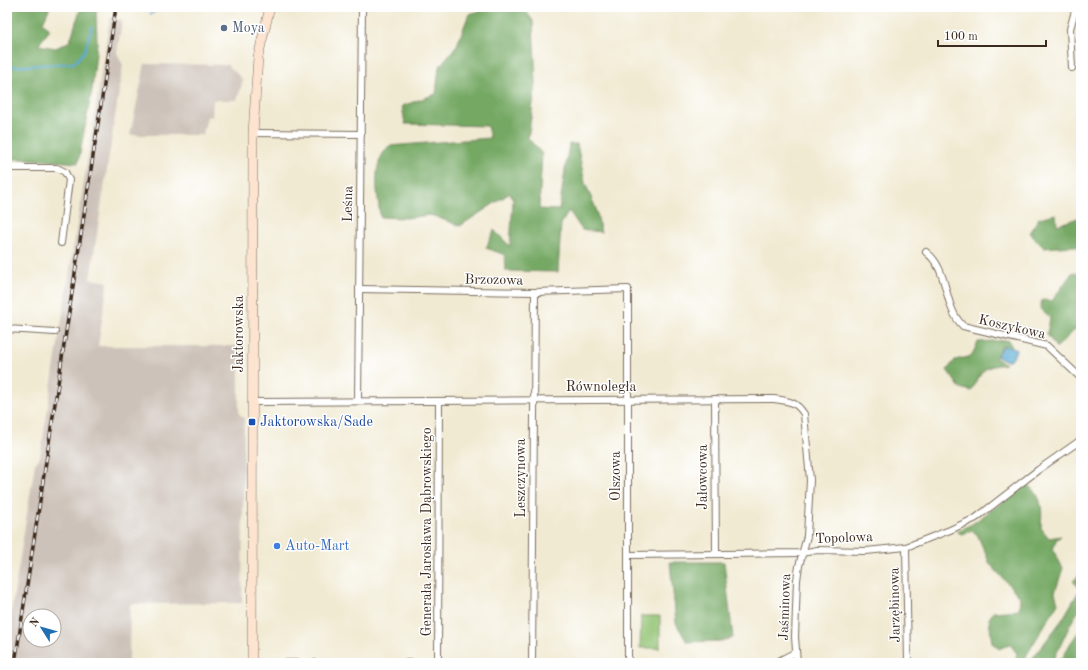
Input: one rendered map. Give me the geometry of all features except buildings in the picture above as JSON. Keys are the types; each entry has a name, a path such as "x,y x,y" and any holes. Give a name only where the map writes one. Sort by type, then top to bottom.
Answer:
{"main road":[{"name":"Jaktorowska","path":"251,663 253,133 258,57 270,7"}],"street":[{"name":"Leśna","path":"358,401 362,7"},
{"path":"1072,68 1071,24 1076,7"},
{"path":"253,133 361,134"},
{"path":"7,168 57,168 65,172 69,180 61,243"},
{"name":"Koszykowa","path":"926,252 936,260 953,312 963,326 1046,346 1081,378"},
{"name":"Brzozowa","path":"359,289 535,292 628,289"},
{"name":"Olszowa","path":"628,289 628,663"},
{"name":"Leszczynowa","path":"532,663 535,292"},
{"path":"7,329 55,332"},
{"name":"Równoległa","path":"253,402 627,399 774,399 793,402 799,406 804,414 810,480 807,536 802,553"},
{"name":"Jałowcowa","path":"715,399 716,554"},
{"name":"Generała Jarosława Dąbrowskiego","path":"438,663 439,401"},
{"name":"Topolowa","path":"628,554 802,553 817,550 866,550 906,547 976,518 1038,470 1081,440"},
{"name":"Jarzębinowa","path":"906,547 908,663"},
{"name":"Jaśminowa","path":"797,663 797,580 802,553"},
{"path":"775,663 796,652"},
{"path":"251,663 448,663"}],"shaded area":[{"path":"110,18 122,20 117,53 123,65 90,279 108,282 98,346 239,346 239,414 244,418 242,603 130,604 129,663 7,663 7,638 35,464 40,457"},
{"path":"145,64 228,65 243,80 237,100 213,100 212,117 207,116 203,135 130,135"}],"green space":[{"path":"7,7 50,7 43,22 50,30 38,45 56,48 70,41 81,7 96,7 97,43 92,90 78,163 7,159"},
{"path":"493,7 523,7 533,21 536,83 528,138 542,154 539,209 559,210 569,144 577,144 585,183 596,209 601,232 582,230 569,211 561,224 558,272 506,271 505,255 486,248 494,230 510,246 513,200 510,193 460,226 431,215 406,218 380,217 377,189 377,170 383,154 389,146 490,138 487,126 405,124 402,106 436,94 439,67 457,45 469,14"},
{"path":"1056,214 1057,225 1081,217 1081,248 1073,246 1044,248 1029,233 1039,218"},
{"path":"1072,273 1081,273 1081,324 1056,348 1047,334 1050,318 1040,309 1042,300 1052,301"},
{"path":"1008,340 1012,347 1002,346 995,358 1006,364 987,368 981,374 971,391 960,388 947,370 955,360 972,356 978,342"},
{"path":"1027,485 1033,489 1041,504 1041,528 1049,538 1061,536 1056,540 1053,550 1063,568 1055,593 1058,603 1026,656 1026,663 1014,663 1017,654 1010,644 999,649 992,643 989,619 993,612 1019,610 1020,597 990,564 977,534 971,531 961,534 957,531 972,524"},
{"path":"670,562 724,562 733,638 720,641 687,642 676,623"},
{"path":"1081,573 1081,607 1071,623 1052,663 1029,663 1062,620 1080,589 1073,581"},
{"path":"641,616 660,616 660,648 640,648"},
{"path":"1081,628 1081,663 1060,663 1070,644"}],"water":[{"path":"1004,346 1012,347 1016,350 1013,358 1007,361 997,357 999,351"}],"waterway":[{"path":"151,14 161,7"},
{"path":"7,67 74,63 84,52 92,27"}],"railway":[{"path":"15,663 116,7"}],"place":[{"name":"Moya","path":"224,28"},
{"name":"Jaktorowska/Sade","path":"252,422"},
{"name":"Auto-Mart","path":"277,546"}]}
